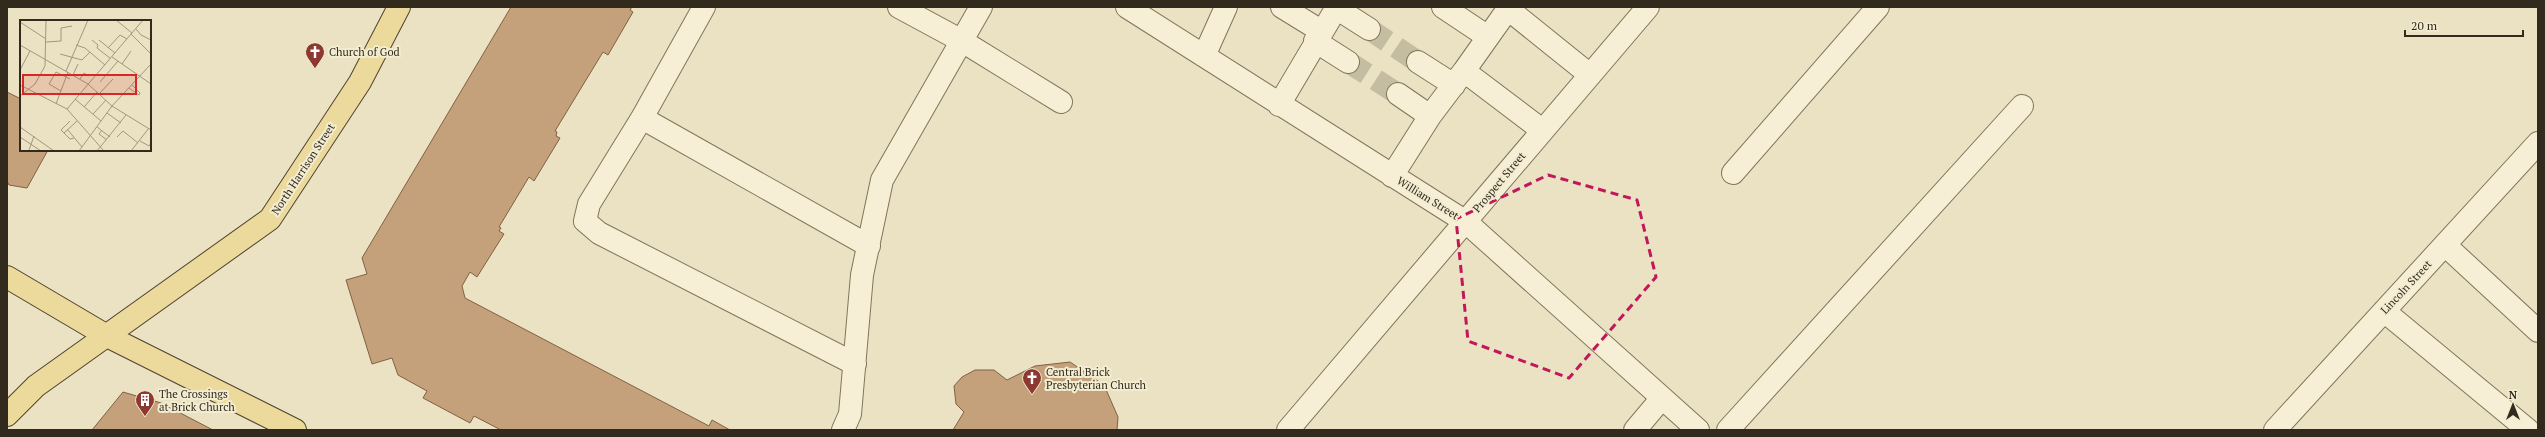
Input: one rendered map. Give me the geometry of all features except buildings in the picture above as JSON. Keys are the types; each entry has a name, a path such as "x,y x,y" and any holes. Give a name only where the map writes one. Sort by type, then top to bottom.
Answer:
{"main road":[{"name":"North Harrison Street","path":"7,415 36,386 270,219 360,82 399,7"},
{"path":"7,277 107,336 295,430"}],"street":[{"path":"704,7 642,118 589,204 585,221 598,233 855,364"},
{"path":"899,7 962,41 1061,102"},
{"path":"843,430 850,414 862,275 882,180 981,7"},
{"path":"1204,56 1226,7"},
{"path":"1282,7 1348,62"},
{"path":"1279,105 1318,36 1337,7 1369,29"},
{"path":"1443,7 1488,37"},
{"name":"Prospect Street","path":"1288,430 1648,7"},
{"path":"1733,173 1878,7"},
{"name":"William Street","path":"1132,8 1279,105 1466,222 1698,430"},
{"path":"1392,176 1430,116 1459,78 1508,8 1590,75"},
{"path":"1418,62 1459,78 1542,130"},
{"path":"1398,94 1430,116"},
{"path":"1728,430 2022,106"},
{"path":"642,118 869,246"},
{"name":"Lincoln Street","path":"2275,430 2538,144"},
{"path":"2445,245 2538,332"},
{"path":"2384,311 2528,430"},
{"path":"1634,430 1662,398"}],"highlighted area":[{"path":"1548,175 1637,200 1656,277 1569,378 1468,341 1456,219"}],"tunnel":[{"path":"1369,29 1418,62"},
{"path":"1348,62 1398,94"}],"place":[{"name":"Church of God","path":"315,69"},
{"name":"Central Brick Presbyterian Church","path":"1032,395"},
{"name":"The Crossings at Brick Church","path":"145,417"}]}
